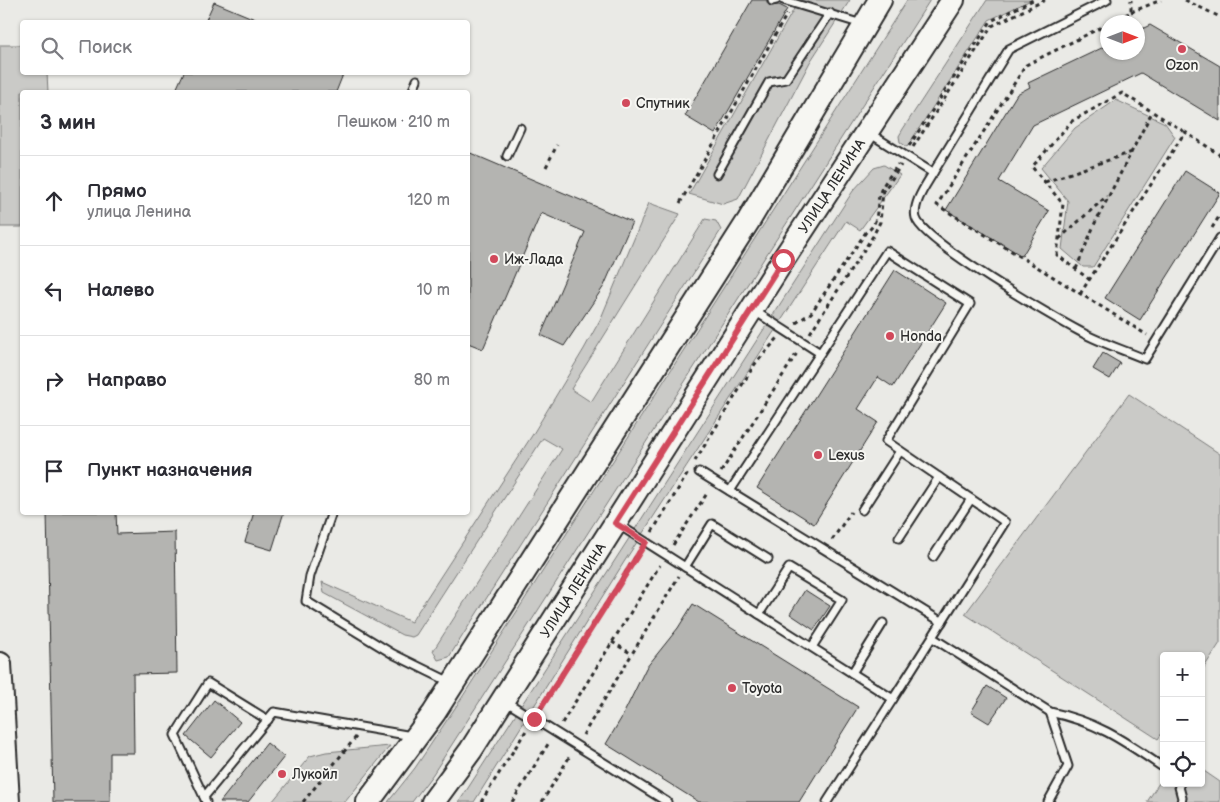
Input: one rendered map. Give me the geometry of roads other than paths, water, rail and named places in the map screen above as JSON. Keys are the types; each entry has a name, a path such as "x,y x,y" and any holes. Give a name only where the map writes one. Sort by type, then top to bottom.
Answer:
{"main road":[{"path":"368,802 417,737 453,683 748,220 880,0"},
{"name":"УЛИЦА ЛЕНИНА","path":"433,802 471,750 752,309 953,0"},
{"path":"0,664 8,802"}],"lane":[{"path":"772,1 776,0"},
{"path":"783,0 865,24"},
{"path":"1107,0 1009,49 921,193 915,216 920,227 974,267 1082,333 1145,359 1220,238"},
{"path":"718,174 769,82 786,79 830,13"},
{"path":"413,90 417,80"},
{"path":"507,156 520,128"},
{"path":"867,132 933,173"},
{"path":"730,491 887,251 970,304 886,441 1005,522 828,802"},
{"path":"752,309 820,353"},
{"path":"862,510 900,451"},
{"path":"699,472 942,622"},
{"path":"899,538 939,477"},
{"path":"933,557 971,499"},
{"path":"331,515 310,576 306,601 393,654 453,683"},
{"path":"615,523 893,699"},
{"path":"685,567 712,524 768,559"},
{"path":"759,614 788,568 842,600 812,647"},
{"path":"852,673 884,623"},
{"path":"933,638 1050,712 1072,717 1113,733 1160,765"},
{"path":"268,720 208,683 175,735 205,800 268,720 274,712 417,737"},
{"path":"502,700 667,802"},
{"path":"1048,802 1068,766 1050,712"},
{"path":"1179,787 1182,798 1181,802"}],"place":[{"name":"Ozon","path":"1182,49"},
{"name":"Спутник","path":"626,103"},
{"name":"Иж-Лада","path":"494,259"},
{"name":"Honda","path":"890,336"},
{"name":"Lexus","path":"818,455"},
{"name":"Toyota","path":"732,688"},
{"name":"Лукойл","path":"282,774"}]}
